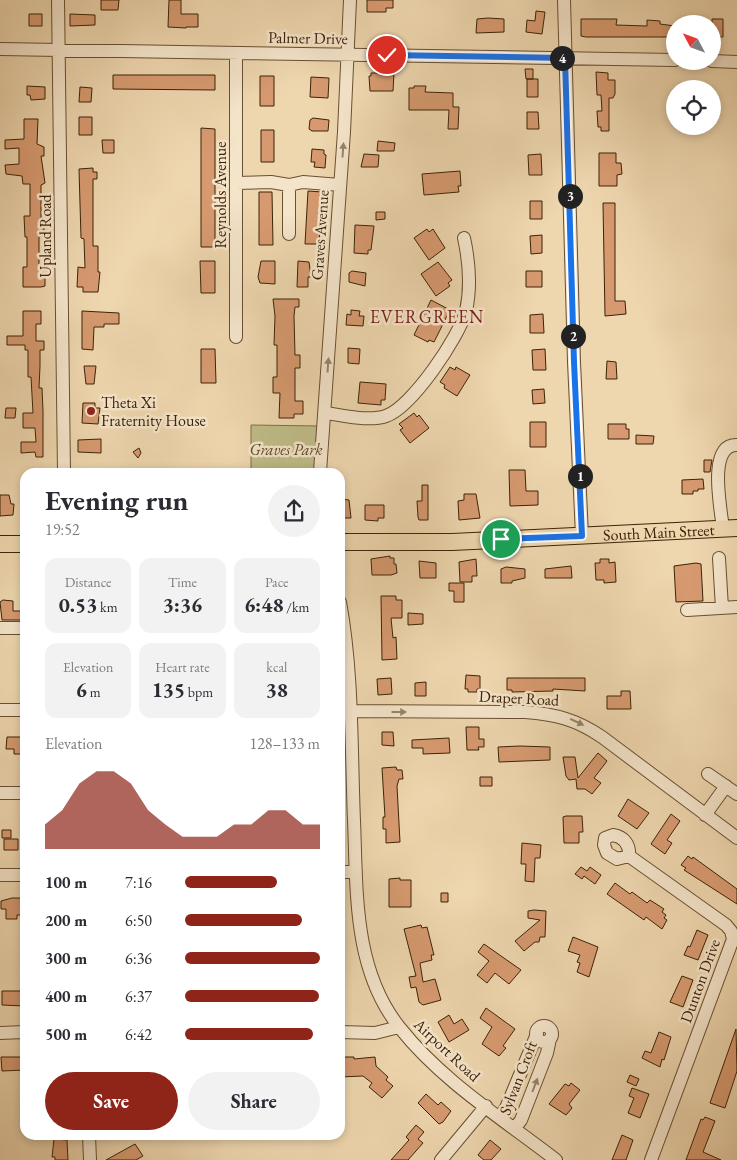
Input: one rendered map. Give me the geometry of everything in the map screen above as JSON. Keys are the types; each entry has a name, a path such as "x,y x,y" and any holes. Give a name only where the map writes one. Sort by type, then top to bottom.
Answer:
{"main road":[{"name":"South Main Street","path":"345,542 452,542 730,528"},
{"path":"0,544 20,544"}],"street":[{"name":"Upland Road","path":"58,0 64,468"},
{"name":"Graves Avenue","path":"320,468 340,185 350,0"},
{"path":"564,0 574,362 582,536"},
{"name":"Palmer Drive","path":"0,49 666,60"},
{"name":"Reynolds Avenue","path":"236,52 236,337"},
{"path":"721,61 737,62"},
{"path":"236,183 271,182 289,185 303,182 340,185"},
{"path":"289,185 289,234"},
{"path":"325,413 376,418 387,416 397,410 424,382 445,352 465,312 469,279 464,238"},
{"path":"730,528 718,470 724,448 730,445 737,445"},
{"path":"719,558 722,608"},
{"path":"687,610 737,607"},
{"path":"0,628 20,628"},
{"path":"0,710 20,710"},
{"name":"Draper Road","path":"345,710 525,712 549,713 566,717 583,724 602,737 737,838"},
{"name":"Airport Road","path":"345,735 360,928 365,956 380,996 399,1027 426,1057 556,1160"},
{"path":"708,774 737,794"},
{"path":"705,814 726,786"},
{"path":"0,793 20,792"},
{"name":"Dunton Drive","path":"629,856 726,925 731,931 733,940 651,1160"},
{"path":"345,872 356,872"},
{"path":"0,875 20,875"},
{"path":"345,1032 375,1033 399,1027"},
{"name":"Sylvan Croft","path":"500,1117 506,1108 537,1034 541,1027 547,1027 552,1033 521,1120 515,1128"},
{"path":"0,1032 20,1032"},
{"path":"441,1160 486,1106"},
{"path":"90,1140 90,1160"}],"green space":[{"name":"Graves Park","path":"251,425 321,426 317,468 251,468"}],"building":[{"path":"101,0 119,0 118,10 101,10"},
{"path":"169,0 181,0 181,14 198,14 198,27 168,27"},
{"path":"367,0 393,0 393,8 386,8 386,12 367,12"},
{"path":"536,11 545,12 542,34 526,32 527,20 535,21"},
{"path":"29,14 42,14 42,26 29,26"},
{"path":"70,14 95,15 95,25 70,26"},
{"path":"477,19 504,19 504,32 476,33"},
{"path":"581,19 617,19 616,25 647,26 647,20 660,21 660,24 666,25 666,37 581,36"},
{"path":"721,19 723,19 723,37 721,37"},
{"path":"525,69 533,69 533,79 526,79"},
{"path":"596,72 608,73 608,80 615,80 615,94 613,98 609,98 609,131 601,131 601,127 598,127 597,111 602,111 601,95 597,95"},
{"path":"371,73 394,73 393,91 370,91 369,76 371,76"},
{"path":"113,75 215,75 215,90 113,89"},
{"path":"260,76 274,76 274,106 260,106"},
{"path":"311,77 329,78 328,98 310,97"},
{"path":"527,79 538,79 538,97 527,97"},
{"path":"27,86 45,87 45,99 31,100 30,95 27,95"},
{"path":"414,86 426,86 425,92 453,93 453,107 459,107 458,129 448,129 449,110 409,110 409,88 414,88"},
{"path":"80,87 92,88 91,102 79,102"},
{"path":"527,112 538,112 539,129 527,129"},
{"path":"79,117 92,117 92,135 79,135"},
{"path":"313,118 329,120 328,131 312,131 309,129 310,120"},
{"path":"24,119 38,119 37,144 44,147 44,156 41,156 45,183 41,185 41,220 44,222 44,235 39,237 39,272 45,274 45,286 41,287 23,287 23,267 27,267 27,237 25,237 24,216 30,216 30,184 23,184 22,176 6,174 5,165 19,164 19,148 5,149 5,140 24,139"},
{"path":"201,128 215,129 215,247 201,247"},
{"path":"261,130 274,130 274,162 261,162"},
{"path":"102,140 114,140 114,153 103,153"},
{"path":"378,141 395,143 394,151 377,151"},
{"path":"312,149 324,150 326,155 325,168 314,167 315,162 311,162"},
{"path":"599,153 616,153 616,163 621,163 622,174 617,175 617,186 599,186"},
{"path":"364,154 379,155 378,167 361,167"},
{"path":"541,154 542,175 529,175 528,155"},
{"path":"93,168 93,172 97,172 97,179 93,179 93,246 98,246 98,272 100,272 98,292 83,292 83,287 77,287 78,267 85,268 84,239 81,238 79,169"},
{"path":"460,171 461,186 458,186 459,192 424,195 422,174"},
{"path":"308,191 322,192 319,244 305,244"},
{"path":"259,192 272,192 273,245 259,245"},
{"path":"530,201 542,201 542,219 530,219"},
{"path":"603,203 615,203 615,301 625,301 626,314 605,316"},
{"path":"376,212 385,212 385,219 376,220"},
{"path":"355,225 374,226 371,250 368,250 368,254 354,253"},
{"path":"427,229 429,232 433,229 445,248 429,260 414,238"},
{"path":"542,235 542,253 531,254 530,236"},
{"path":"200,261 215,261 215,293 201,293"},
{"path":"261,261 275,261 275,284 260,283 258,277"},
{"path":"298,261 309,262 311,277 308,277 308,287 297,287"},
{"path":"438,262 452,280 448,283 450,286 436,296 421,274"},
{"path":"352,271 366,273 365,286 349,282 349,273"},
{"path":"526,271 542,271 542,287 526,287"},
{"path":"273,299 299,299 299,307 295,307 294,316 295,355 300,355 300,368 295,368 295,401 303,401 303,414 294,414 294,418 279,418 280,393 273,393 273,377 277,377 277,345 274,345 275,316"},
{"path":"431,300 450,310 434,342 429,340 428,342 414,335"},
{"path":"351,310 360,311 359,316 364,316 363,326 346,325 347,314 351,315"},
{"path":"23,311 41,311 41,324 36,324 36,341 44,341 44,350 40,350 39,388 42,388 43,457 36,457 35,452 21,453 21,442 36,442 35,428 23,428 23,413 33,413 31,377 28,377 28,350 25,350 25,345 7,345 7,336 23,336"},
{"path":"82,311 119,313 119,324 104,324 104,327 94,327 93,350 82,349"},
{"path":"543,314 544,333 530,333 530,315"},
{"path":"348,348 360,349 359,364 348,363"},
{"path":"201,349 215,349 216,383 201,383"},
{"path":"545,349 546,370 533,370 532,350"},
{"path":"607,361 616,362 617,379 606,379"},
{"path":"84,366 96,366 94,384 86,384"},
{"path":"450,367 455,370 456,367 470,375 457,396 444,388 445,385 440,382"},
{"path":"360,382 386,384 385,400 381,400 381,405 358,403"},
{"path":"544,389 545,403 533,404 532,390"},
{"name":"Theta Xi Fraternity House","path":"83,403 95,403 95,408 100,408 98,424 82,423"},
{"path":"6,408 16,408 15,418 5,418"},
{"path":"414,413 417,417 419,415 429,428 410,443 400,430 403,428 399,424"},
{"path":"530,422 546,422 546,447 530,447"},
{"path":"608,424 626,424 626,429 629,429 629,439 608,439"},
{"path":"636,435 654,436 653,444 636,444"},
{"path":"101,439 101,453 78,452 78,440"},
{"path":"139,448 141,453 138,458 133,452"},
{"path":"704,460 712,460 710,472 704,472"},
{"path":"509,470 525,470 526,491 538,491 538,505 510,506"},
{"path":"703,479 704,489 693,491 693,494 682,494 682,480"},
{"path":"422,485 428,485 428,520 419,520 418,517 417,501 422,501"},
{"path":"464,494 476,494 480,518 459,520 458,501 464,500"},
{"path":"0,495 9,495 11,504 14,504 13,515 0,516"},
{"path":"345,500 349,500 351,518 345,518"},
{"path":"365,505 384,505 384,518 378,518 378,521 365,520"},
{"path":"390,556 390,558 394,558 397,573 391,575 372,575 371,559"},
{"path":"476,559 477,576 472,576 472,582 460,582 459,562"},
{"path":"600,559 609,559 609,563 615,562 616,582 604,583 604,580 596,580 595,563 600,563"},
{"path":"419,561 436,563 436,578 420,578"},
{"path":"701,564 703,601 676,602 674,566"},
{"path":"571,566 572,578 545,578 545,569"},
{"path":"506,567 525,569 525,578 512,581 512,583 501,583 501,569"},
{"path":"449,583 464,583 464,602 454,602 454,591 449,591"},
{"path":"381,596 396,596 396,600 402,600 402,618 391,618 393,638 396,637 397,659 382,660"},
{"path":"3,600 13,601 13,611 20,611 20,620 2,620 0,602"},
{"path":"408,613 423,614 423,624 408,625"},
{"path":"466,675 480,676 480,689 477,689 477,692 468,692 468,689 465,689"},
{"path":"391,678 392,694 378,695 377,679"},
{"path":"507,678 585,678 585,691 553,689 553,691 512,692 512,690 507,690"},
{"path":"426,682 426,696 415,696 415,683"},
{"path":"621,691 630,691 631,709 607,709 607,696 621,696"},
{"path":"466,727 479,727 479,739 484,739 484,747 478,747 479,750 467,750"},
{"path":"382,732 393,732 394,746 382,745"},
{"path":"7,737 20,737 20,754 14,754 14,749 6,749"},
{"path":"449,738 450,753 423,754 423,748 412,748 412,740"},
{"path":"498,747 550,747 550,760 499,762"},
{"path":"598,753 607,761 594,778 601,783 592,794 585,789 577,789 576,779 569,780 566,776 563,757 575,757 578,778"},
{"path":"396,767 397,770 402,770 403,779 399,779 397,786 400,842 386,843 386,829 383,829 383,817 385,817 382,768"},
{"path":"480,777 492,777 492,786 480,786"},
{"path":"628,799 649,813 637,829 618,816"},
{"path":"671,814 680,821 667,840 672,843 665,854 651,844"},
{"path":"582,816 583,832 579,832 579,843 564,843 563,817"},
{"path":"2,830 11,830 11,838 2,838"},
{"path":"4,839 18,839 18,850 4,850"},
{"path":"522,843 541,845 540,858 535,858 534,882 525,881 526,864 521,864"},
{"path":"688,856 692,859 693,857 737,889 737,904 684,870 686,868 681,865"},
{"path":"581,867 587,871 590,867 601,875 595,884 584,876 582,879 575,874"},
{"path":"400,878 400,880 411,880 411,907 389,907 389,879"},
{"path":"615,883 630,894 632,892 647,903 650,900 664,909 662,912 666,915 664,918 667,920 662,929 646,917 644,920 607,894"},
{"path":"441,893 448,893 448,902 441,902"},
{"path":"20,898 20,915 17,915 17,919 6,919 6,909 1,909 1,901"},
{"path":"528,911 546,911 545,937 540,937 539,942 535,942 524,951 515,941 540,920 528,918"},
{"path":"421,925 422,928 427,927 434,955 431,955 432,960 420,963 423,982 435,979 441,1000 423,1005 419,1002 416,987 411,988 409,977 416,976 404,929"},
{"path":"697,930 708,935 698,960 684,955 688,946 690,947"},
{"path":"573,937 598,947 589,977 577,972 580,963 577,962 580,955 568,951"},
{"path":"484,944 521,970 509,984 495,973 487,983 477,975 489,961 478,952"},
{"path":"682,976 693,980 683,1007 670,1002"},
{"path":"2,991 20,991 20,1006 2,1005"},
{"path":"486,1008 515,1029 503,1046 506,1048 499,1056 482,1044 492,1027 480,1018"},
{"path":"449,1015 454,1024 462,1019 469,1030 449,1042 438,1022"},
{"path":"736,1029 737,1071 725,1108 710,1103"},
{"path":"659,1032 671,1037 660,1067 642,1058 645,1051 651,1053"},
{"path":"1,1057 20,1057 20,1070 2,1071"},
{"path":"345,1057 354,1057 354,1059 375,1057 376,1066 388,1077 386,1080 393,1086 382,1098 369,1087 372,1083 363,1076 345,1077"},
{"path":"630,1075 639,1079 636,1086 627,1082"},
{"path":"571,1083 580,1090 569,1104 572,1108 566,1115 549,1104 565,1084 569,1086"},
{"path":"632,1088 649,1094 640,1118 628,1113 634,1098 629,1096"},
{"path":"426,1094 438,1105 441,1102 451,1111 443,1122 439,1124 418,1103"},
{"path":"705,1117 715,1121 703,1152 721,1160 686,1160 701,1119 703,1120"},
{"path":"416,1125 424,1132 418,1139 423,1143 408,1160 391,1160 409,1140 406,1137"},
{"path":"622,1135 633,1140 626,1160 612,1160"},
{"path":"54,1140 67,1140 68,1160 55,1160 55,1157 52,1157"},
{"path":"490,1140 501,1149 491,1160 484,1160 478,1155"},
{"path":"135,1144 143,1156 136,1160 106,1160"}],"place":[{"name":"Theta Xi Fraternity House","path":"91,411"}],"district":[{"name":"EVERGREEN","path":"427,316"}],"route":[{"path":"387,55 565,58 574,362 582,536 501,539"}]}
